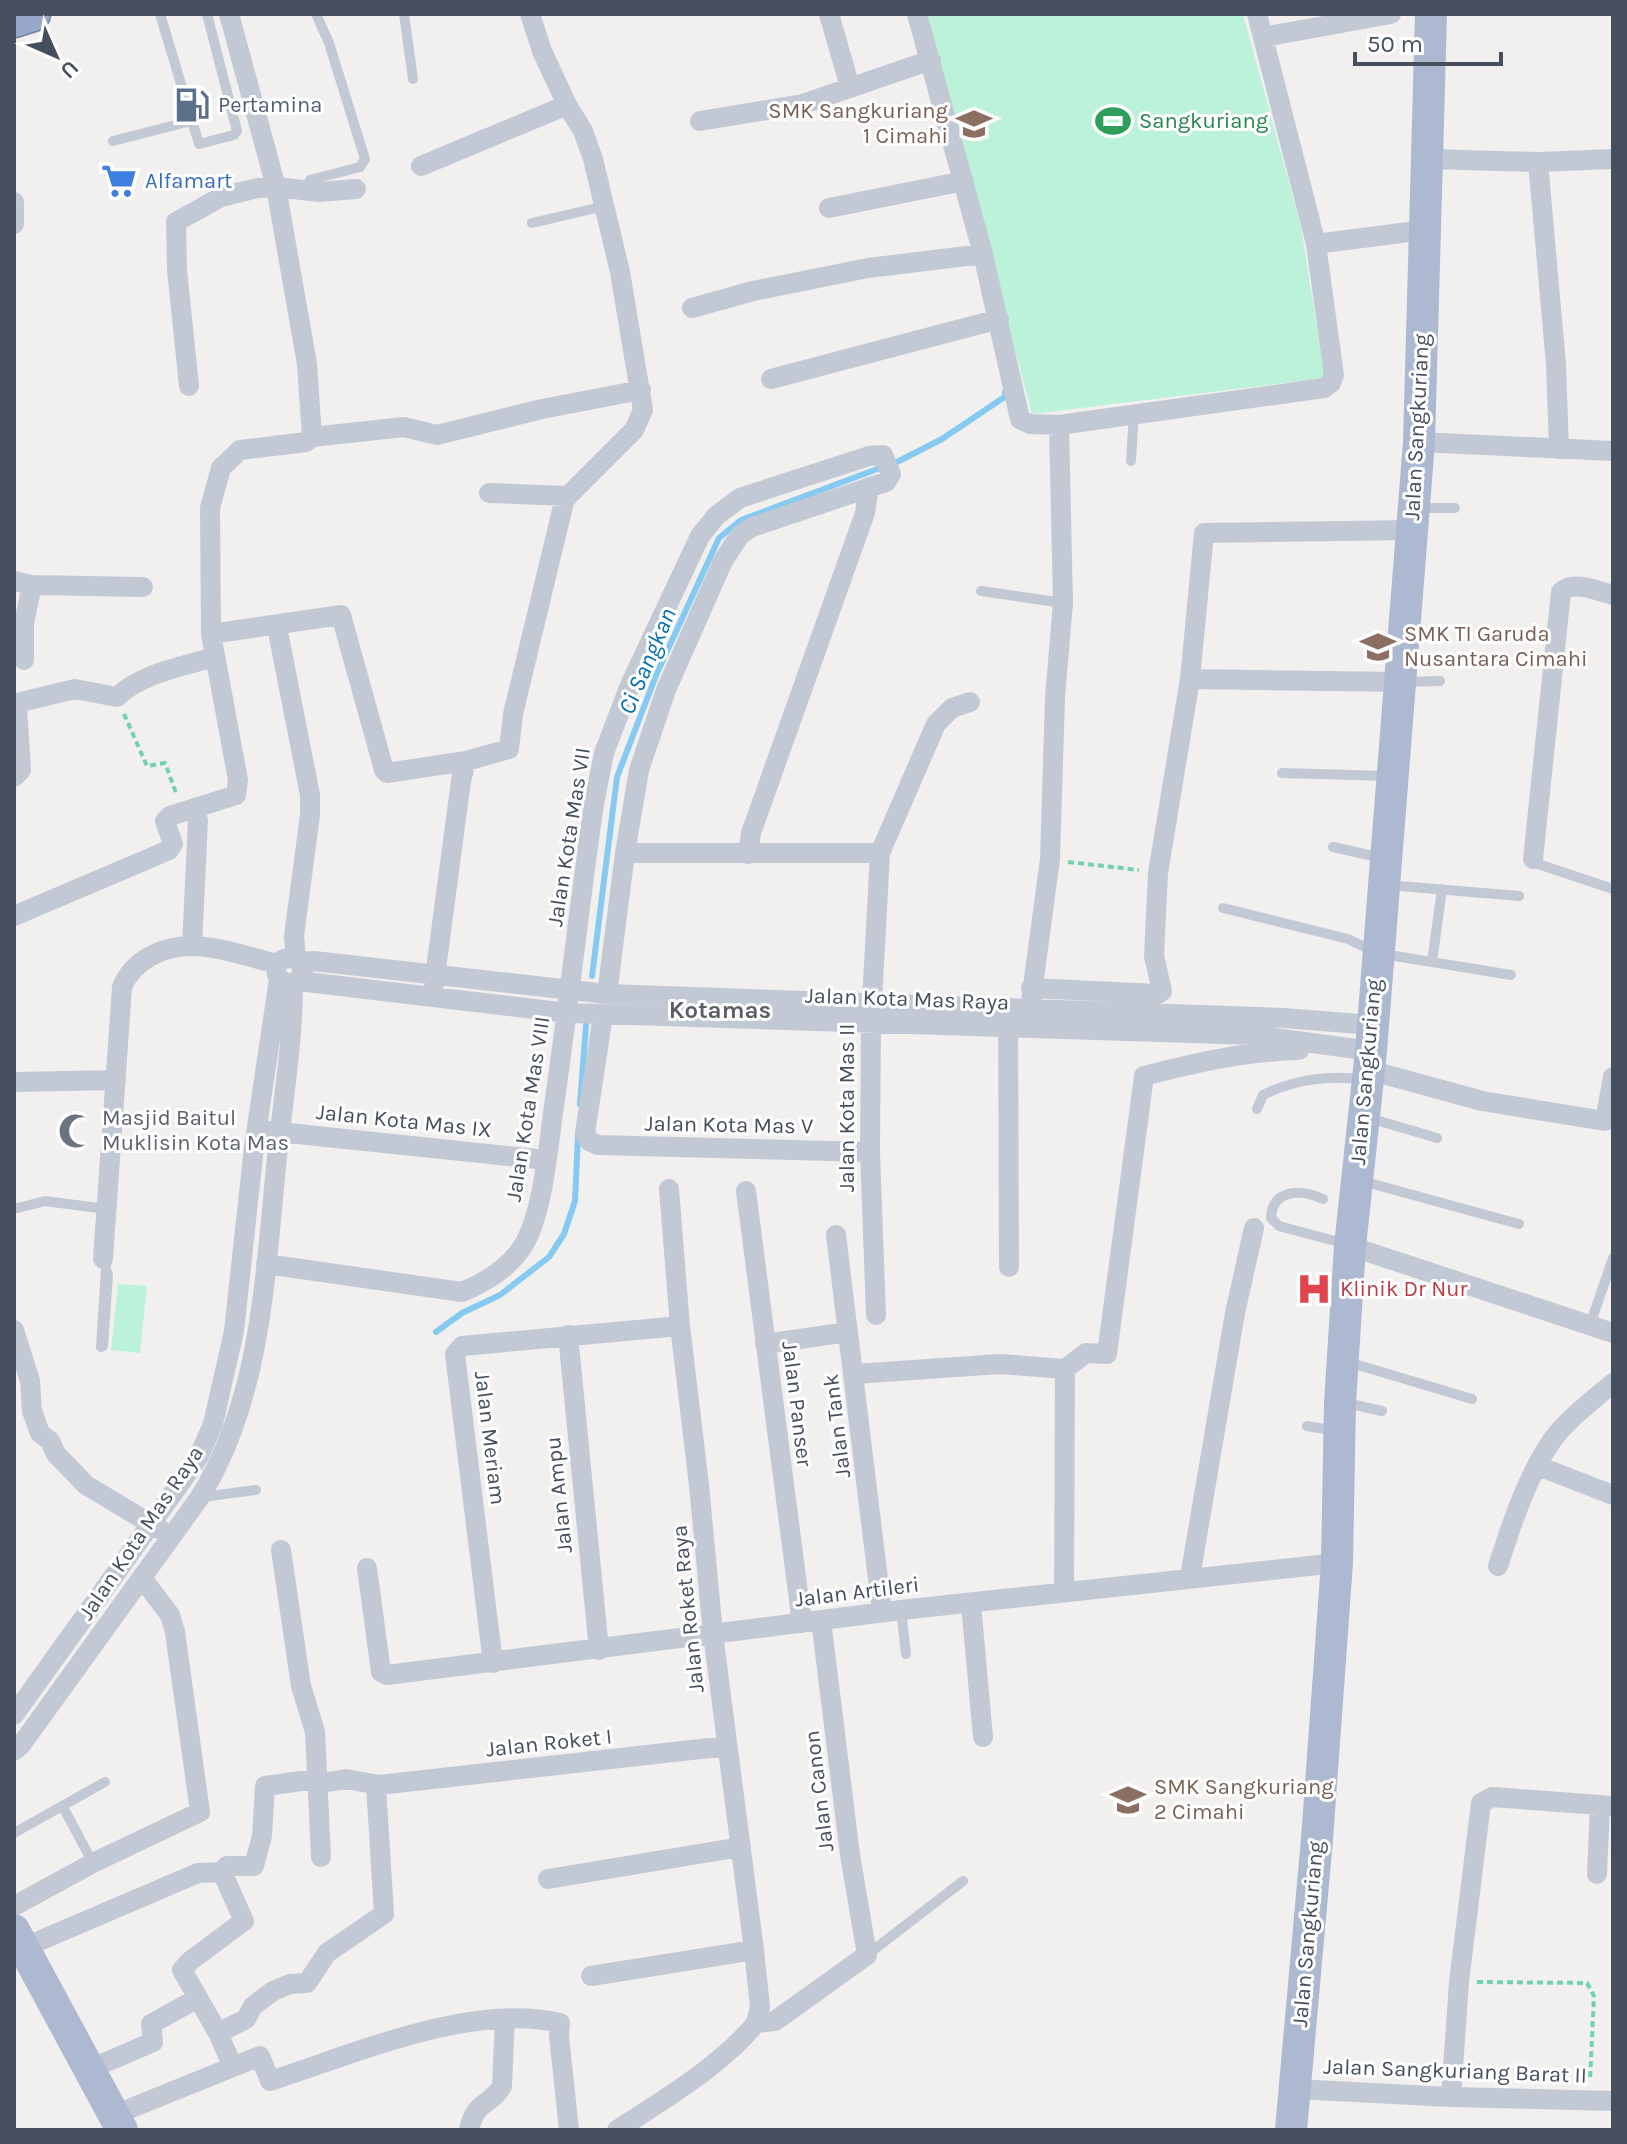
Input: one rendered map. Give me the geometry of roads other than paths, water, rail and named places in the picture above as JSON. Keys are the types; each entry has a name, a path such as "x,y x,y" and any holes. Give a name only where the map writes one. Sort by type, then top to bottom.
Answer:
{"highway":[{"path":"14,20 33,14"}],"main road":[{"name":"Jalan Sangkuriang","path":"1291,2130 1337,1563 1339,1417 1350,1246 1386,872 1419,442 1431,14"},
{"path":"19,1938 118,2122"}],"street":[{"path":"229,14 276,187 307,364 312,437"},
{"path":"211,634 341,615 384,770 391,773 505,752 511,744 513,714 556,533 568,496 634,430 643,410 605,206 583,131 542,51 530,14"},
{"path":"829,14 850,87"},
{"path":"917,14 926,61 964,181 983,254 1020,419 1030,424 1059,425 1324,388 1331,383 1334,375 1316,244 1257,14"},
{"path":"1263,37 1391,14"},
{"path":"700,121 803,104 926,61"},
{"path":"421,166 567,105"},
{"path":"1426,159 1538,162 1613,159"},
{"path":"1538,162 1556,364 1559,449"},
{"path":"829,208 964,181"},
{"path":"189,386 177,270 176,222 221,197 258,188 319,192 356,189"},
{"path":"14,202 14,224"},
{"path":"1316,244 1424,230"},
{"path":"692,308 753,291 868,268 983,254"},
{"path":"771,379 999,319"},
{"path":"14,916 169,850 173,844 165,821 170,816 191,816 236,795 239,787 211,634 210,508 221,468 240,450 306,442 312,437 404,427 437,435 542,409 641,390"},
{"path":"1059,425 1063,603 1055,697 1050,859 1031,999 1158,994 1162,991 1154,956 1158,873 1190,679 1204,533 1412,519"},
{"path":"1419,442 1613,451"},
{"name":"Jalan Kota Mas VII","path":"571,991 592,817 604,753 630,685 700,536 716,516 740,498 869,456 879,454 886,457 889,479 869,487"},
{"path":"605,1004 639,770 666,690 723,561 740,535 752,527 869,487 865,513 751,833 748,854"},
{"path":"489,493 568,496"},
{"path":"24,660 23,583 143,587"},
{"path":"1533,859 1561,592 1573,586 1613,595"},
{"path":"104,1263 122,987 128,972 158,953 192,946 254,958 288,970 310,815 310,795 279,637"},
{"path":"14,777 21,770 17,706 21,702 75,689 117,697 126,688 157,674 214,657"},
{"path":"1190,679 1401,682"},
{"path":"625,853 880,853 936,724 952,708 970,702"},
{"path":"432,996 466,761"},
{"path":"191,816 192,946"},
{"name":"Jalan Kota Mas II","path":"876,1315 870,1152 871,1012 880,853"},
{"name":"Jalan Kota Mas Raya","path":"288,970 314,961 435,973 571,991 605,1004"},
{"name":"Jalan Kota Mas Raya","path":"288,970 432,996 568,1013 605,1004 1254,1026"},
{"name":"Jalan Kota Mas Raya","path":"14,1715 199,1456 213,1424 234,1331 257,1131 288,970"},
{"name":"Jalan Kota Mas Raya","path":"14,1751 200,1497 220,1466 233,1431 258,1335 280,1132 288,970"},
{"name":"Jalan Kota Mas VIII","path":"266,1264 462,1292 481,1284 504,1266 521,1249 533,1223 546,1160 571,991"},
{"name":"Jalan Kota Mas Raya","path":"1008,1018 1031,999 1254,1026 1370,1058"},
{"name":"Jalan Kota Mas V","path":"605,1004 585,1133 589,1141 598,1145 870,1152"},
{"path":"1008,1018 1009,1267"},
{"path":"855,1374 1000,1364 1065,1369 1086,1353 1107,1354 1144,1076 1209,1061 1277,1051 1313,1050 1370,1058 1482,1101 1609,1124 1613,1077"},
{"path":"14,1082 116,1080"},
{"name":"Jalan Kota Mas IX","path":"257,1131 546,1160"},
{"name":"Jalan Roket Raya","path":"669,1189 680,1326 713,1634 760,2007 756,2023"},
{"name":"Jalan Panser","path":"746,1191 765,1344 812,1622"},
{"path":"1190,1577 1235,1313 1254,1228"},
{"name":"Jalan Tank","path":"836,1235 848,1332 892,1611"},
{"path":"1350,1246 1613,1333"},
{"name":"Jalan Meriam","path":"493,1663 455,1354 462,1346 680,1326"},
{"path":"14,1330 30,1381 32,1411 40,1433 86,1485 171,1537"},
{"path":"765,1344 848,1332"},
{"name":"Jalan Ampu","path":"568,1335 599,1650"},
{"path":"1064,1592 1065,1369"},
{"path":"1498,1566 1516,1514 1554,1439 1613,1383"},
{"path":"1538,1466 1613,1495"},
{"path":"281,1550 301,1686 315,1732 321,1857"},
{"name":"Jalan Artileri","path":"367,1568 381,1672 384,1675 892,1611 1337,1563"},
{"path":"14,1906 93,1863 200,1812 175,1632 170,1615 142,1578"},
{"path":"971,1604 983,1737"},
{"name":"Jalan Canon","path":"812,1622 867,1955"},
{"name":"Jalan Roket I","path":"222,1872 227,1866 254,1866 262,1836 265,1786 346,1779 376,1785 727,1746"},
{"path":"218,2033 246,2019 253,2006 273,1991 290,1984 307,1983 327,1953 384,1914 376,1785"},
{"path":"1451,2097 1459,1982 1481,1803 1492,1797 1606,1806 1597,1874"},
{"path":"548,1879 741,1847"},
{"path":"19,1938 198,1873 222,1872 244,1921 182,1970 218,2033 233,2067"},
{"path":"591,1976 754,1950"},
{"path":"617,2130 722,2055 744,2038 756,2023 775,2021 867,1955"},
{"path":"90,2069 153,2042 151,2024 198,1998"},
{"path":"469,2130 478,2108 497,2094 502,2086 505,2019"},
{"path":"118,2122 260,2056 270,2081 433,2029 505,2019 560,2023 569,2130"},
{"name":"Jalan Sangkuriang Barat II","path":"1295,2089 1613,2101"}],"lane":[{"path":"160,14 198,144 236,133 220,78 207,14"},
{"path":"310,180 360,167 365,159 329,43 316,14"},
{"path":"404,14 413,79"},
{"path":"113,141 191,121"},
{"path":"532,223 605,206"},
{"path":"1131,461 1134,414"},
{"path":"1412,519 1455,508"},
{"path":"981,591 1063,603"},
{"path":"1401,682 1440,681"},
{"path":"1282,773 1394,777"},
{"path":"1333,847 1386,872 1442,889 1519,896"},
{"path":"1533,859 1538,864 1613,889"},
{"path":"1432,962 1442,889"},
{"path":"1223,908 1348,939 1377,953 1511,975"},
{"path":"1257,1109 1263,1095 1281,1086 1340,1076 1370,1058"},
{"path":"1363,1116 1437,1138"},
{"path":"1357,1179 1519,1224"},
{"path":"1323,1199 1293,1193 1279,1196 1271,1206 1271,1218 1279,1226 1350,1246"},
{"path":"14,1209 45,1201 106,1209"},
{"path":"1590,1325 1613,1258"},
{"path":"104,1263 108,1275 101,1347 101,1317 104,1263"},
{"path":"1343,1361 1472,1399"},
{"path":"1307,1426 1339,1417 1382,1411"},
{"path":"200,1497 256,1490"},
{"path":"892,1611 906,1654"},
{"path":"14,1833 105,1782"},
{"path":"63,1807 93,1863"},
{"path":"867,1955 963,1881"}],"waterway":[{"name":"Ci Sangkan","path":"897,462 942,439 1006,396 1005,392"},
{"name":"Ci Sangkan","path":"592,976 617,777 657,673 719,538 741,520 880,468"},
{"name":"Ci Sangkan","path":"580,1104 586,1025"},
{"name":"Ci Sangkan","path":"436,1332 462,1313 500,1295 549,1257 564,1234 575,1201 578,1135"}],"place":[{"name":"Pertamina","path":"192,105"},
{"name":"Sangkuriang","path":"1113,121"},
{"name":"SMK Sangkuriang 1 Cimahi","path":"974,124"},
{"name":"Alfamart","path":"119,181"},
{"name":"SMK TI Garuda Nusantara Cimahi","path":"1378,647"},
{"name":"Masjid Baitul Muklisin Kota Mas","path":"76,1131"},
{"name":"Klinik Dr Nur","path":"1314,1289"},
{"name":"SMK Sangkuriang 2 Cimahi","path":"1128,1800"}],"district":[{"name":"Kotamas","path":"720,1010"}]}
